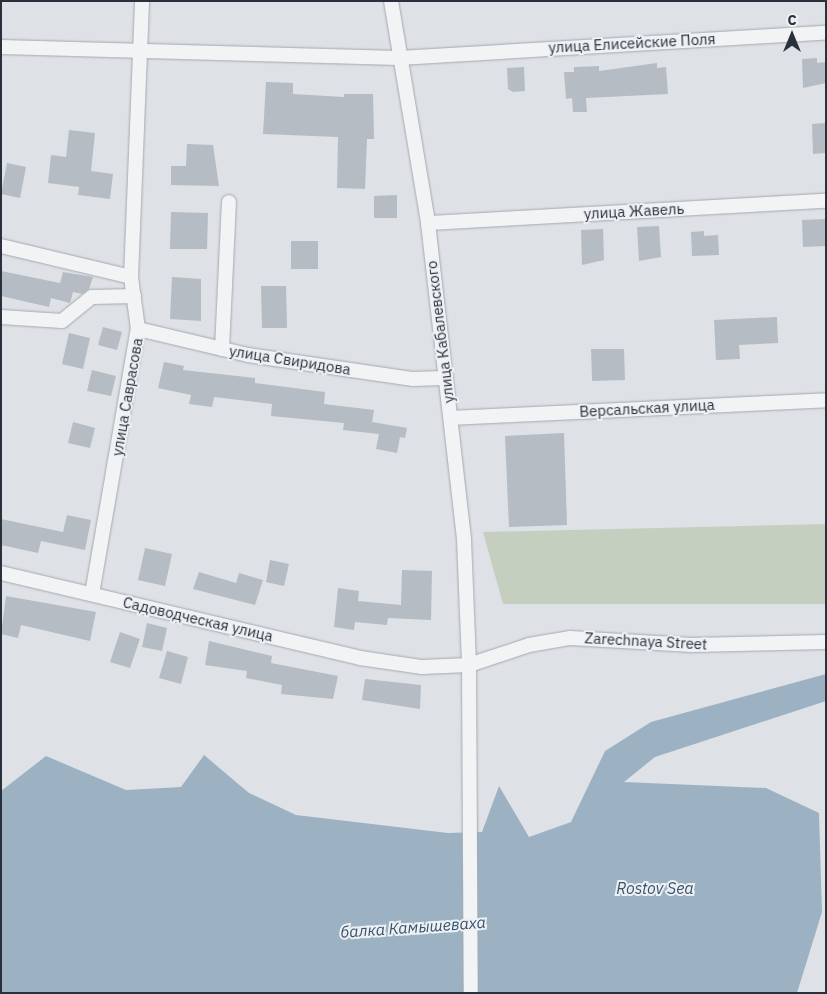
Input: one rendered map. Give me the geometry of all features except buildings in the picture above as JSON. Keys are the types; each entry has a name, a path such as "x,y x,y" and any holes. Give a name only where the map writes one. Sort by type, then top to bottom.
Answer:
{"street":[{"name":"улица Саврасова","path":"92,594 138,329 131,277 142,1"},
{"name":"улица Кабалевского","path":"391,1 399,58 428,222 444,378 451,418 468,597 471,794 471,993"},
{"name":"улица Елисейские Поля","path":"1,46 399,58 438,54 826,33"},
{"name":"улица Жавель","path":"428,222 826,201"},
{"path":"222,349 229,202"},
{"path":"1,246 131,277"},
{"path":"1,317 62,321 92,297 134,296"},
{"name":"улица Свиридова","path":"138,329 222,349 413,379 444,378"},
{"name":"Версальская улица","path":"451,418 826,400"},
{"name":"Садоводческая улица","path":"1,572 395,664 470,665"},
{"name":"Zarechnaya Street","path":"470,665 529,645 570,638 692,644 826,642"}],"green space":[{"path":"826,524 826,604 503,604 483,532"}],"water":[{"name":"Rostov Sea","path":"826,674 826,701 655,757 624,782 766,788 819,813 822,912 797,993 1,993 1,791 46,756 126,790 181,787 204,755 249,793 296,815 448,833 482,832 499,786 529,837 571,822 605,751 651,722"}],"water label":[{"name":"балка Камышеваха","path":"413,927"}]}
